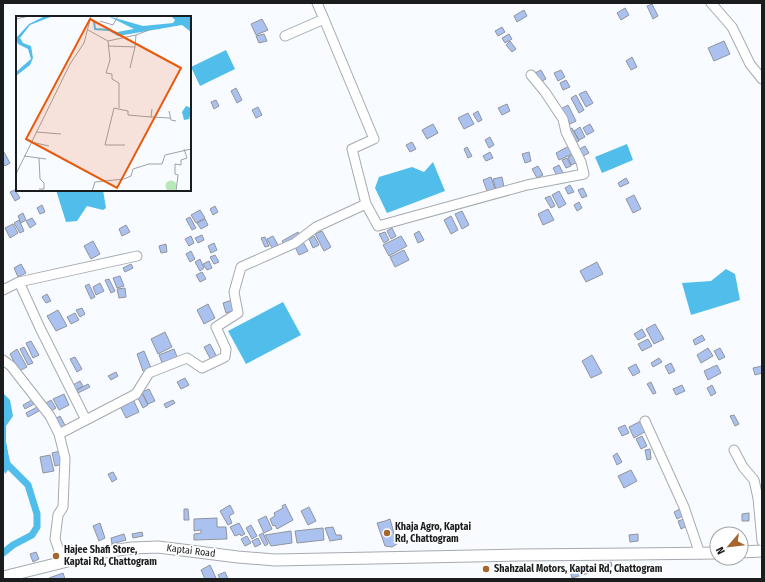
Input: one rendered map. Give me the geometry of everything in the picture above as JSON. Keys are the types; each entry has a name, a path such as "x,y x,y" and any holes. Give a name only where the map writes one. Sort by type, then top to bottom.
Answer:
{"main road":[{"name":"Kaptai Road","path":"3,577 104,552 132,548 158,547 275,560 520,554 709,553"},
{"path":"749,552 762,551"}],"street":[{"path":"317,3 374,139 352,149 366,204 378,226 527,185 584,174 581,162 566,132 563,119 545,92 531,75"},
{"path":"711,3 732,27 750,64 762,79"},
{"path":"285,36 324,19"},
{"path":"59,434 136,394 149,373 186,358 202,368 225,356 226,349 216,327 238,313 234,292 241,267 295,243 316,227 366,204"},
{"path":"3,290 19,282 137,256"},
{"path":"19,282 86,420"},
{"path":"3,360 11,366 50,416 59,434 65,458 64,507 58,514 55,539 63,562"},
{"path":"645,421 684,507 700,554"},
{"path":"734,450 743,467 754,480 758,498 762,541"}],"water":[{"path":"226,50 235,69 200,86 191,67"},
{"path":"627,144 633,160 602,173 595,157"},
{"path":"433,162 445,191 387,213 375,188 379,177 412,167 424,172"},
{"path":"56,191 103,191 106,208 103,210 87,206 77,221 66,222"},
{"path":"726,269 735,274 740,300 691,315 682,283 711,281"},
{"path":"283,302 301,335 246,364 228,331"},
{"path":"3,393 10,400 13,416 6,426 6,444 11,466 5,474 3,468"}],"building":[{"path":"652,4 658,16 653,19 647,6"},
{"path":"625,8 629,15 621,20 617,13"},
{"path":"524,10 527,16 517,22 514,16"},
{"path":"262,19 268,30 256,35 251,24"},
{"path":"502,27 505,32 498,36 495,31"},
{"path":"264,34 267,41 259,43 256,36"},
{"path":"509,34 512,39 505,43 502,38"},
{"path":"510,41 516,49 512,52 506,45"},
{"path":"724,41 730,54 714,61 708,48"},
{"path":"632,57 637,67 631,70 626,61"},
{"path":"541,70 546,79 540,82 535,73"},
{"path":"561,70 565,77 558,81 554,73"},
{"path":"566,80 570,87 563,90 560,83"},
{"path":"236,88 242,100 237,103 231,91"},
{"path":"586,91 593,103 586,107 579,94"},
{"path":"576,95 584,110 579,113 571,98"},
{"path":"216,100 219,106 214,109 211,102"},
{"path":"507,104 510,111 502,115 498,108"},
{"path":"568,105 576,121 570,124 561,109"},
{"path":"258,107 262,115 256,118 252,110"},
{"path":"478,111 482,120 478,122 473,114"},
{"path":"468,113 474,124 464,129 458,118"},
{"path":"433,124 438,133 427,139 422,130"},
{"path":"590,124 594,131 587,135 583,128"},
{"path":"580,127 585,137 579,140 574,131"},
{"path":"572,128 579,141 573,144 566,131"},
{"path":"490,137 494,145 489,148 485,140"},
{"path":"412,142 416,149 410,152 406,145"},
{"path":"569,146 572,154 559,160 556,153"},
{"path":"585,146 589,153 581,157 578,150"},
{"path":"467,147 472,156 468,158 464,149"},
{"path":"4,152 10,163 5,166 3,163"},
{"path":"490,152 493,158 486,161 483,156"},
{"path":"529,152 531,161 525,163 522,154"},
{"path":"573,155 576,163 571,165 568,157"},
{"path":"567,158 571,166 566,168 562,160"},
{"path":"559,165 563,173 557,176 553,168"},
{"path":"538,166 543,175 537,178 532,169"},
{"path":"491,177 495,189 487,191 483,180"},
{"path":"502,177 504,187 496,190 493,179"},
{"path":"626,178 629,183 620,187 618,183"},
{"path":"570,185 574,192 568,194 565,188"},
{"path":"583,188 587,196 582,198 578,190"},
{"path":"15,190 20,198 15,201 10,192"},
{"path":"559,191 566,204 559,208 552,195"},
{"path":"634,195 641,209 633,213 626,199"},
{"path":"550,196 555,206 551,208 545,198"},
{"path":"579,202 582,208 577,211 574,205"},
{"path":"42,205 45,212 40,214 37,208"},
{"path":"215,206 218,212 213,215 210,209"},
{"path":"548,209 554,220 543,225 538,214"},
{"path":"200,210 205,218 196,223 191,215"},
{"path":"462,211 469,225 462,229 455,214"},
{"path":"23,213 26,220 21,223 18,216"},
{"path":"451,216 458,230 451,234 444,220"},
{"path":"190,217 196,228 192,230 186,219"},
{"path":"32,218 36,224 30,228 26,221"},
{"path":"205,219 208,225 201,229 197,223"},
{"path":"19,220 24,231 20,233 14,223"},
{"path":"13,224 18,233 10,238 5,228"},
{"path":"126,225 130,232 122,236 119,229"},
{"path":"392,228 396,236 391,239 387,231"},
{"path":"322,231 331,247 324,251 315,234"},
{"path":"419,231 424,240 418,243 414,234"},
{"path":"298,232 300,237 284,245 282,241"},
{"path":"385,232 389,240 384,243 379,234"},
{"path":"202,235 204,240 198,243 195,238"},
{"path":"191,236 194,243 189,246 185,239"},
{"path":"273,236 278,245 272,248 267,239"},
{"path":"314,236 319,245 313,248 309,239"},
{"path":"401,236 407,246 389,256 383,245"},
{"path":"265,237 269,246 265,247 261,238"},
{"path":"93,241 100,254 91,259 84,246"},
{"path":"303,242 308,251 299,255 295,247"},
{"path":"214,243 217,250 211,253 208,246"},
{"path":"166,244 167,252 161,253 159,246"},
{"path":"404,250 409,260 395,267 390,257"},
{"path":"191,251 195,259 190,262 186,254"},
{"path":"215,255 219,262 214,264 210,257"},
{"path":"200,259 204,268 200,271 195,262"},
{"path":"209,261 212,268 207,270 203,264"},
{"path":"597,262 603,274 586,282 580,271"},
{"path":"21,264 26,273 18,277 14,268"},
{"path":"131,264 133,268 125,272 123,268"},
{"path":"202,272 206,279 200,282 196,275"},
{"path":"120,276 124,286 117,288 113,278"},
{"path":"109,279 115,291 111,293 105,280"},
{"path":"100,283 104,291 96,295 93,287"},
{"path":"89,284 95,297 91,299 85,286"},
{"path":"125,288 126,297 119,298 117,289"},
{"path":"47,294 51,301 46,303 42,297"},
{"path":"232,300 235,310 226,313 223,303"},
{"path":"208,304 215,318 204,324 197,310"},
{"path":"82,308 85,314 80,317 76,310"},
{"path":"58,310 67,326 56,331 47,316"},
{"path":"75,313 79,320 71,324 67,317"},
{"path":"655,324 664,339 654,344 646,329"},
{"path":"642,329 646,336 638,340 634,334"},
{"path":"165,332 172,347 158,354 151,339"},
{"path":"702,335 705,340 695,345 693,340"},
{"path":"648,339 652,346 642,351 638,344"},
{"path":"31,341 39,355 33,358 26,343"},
{"path":"210,344 217,357 211,360 204,347"},
{"path":"24,347 33,363 28,365 20,349"},
{"path":"708,348 713,356 701,363 697,355"},
{"path":"720,348 725,357 719,360 714,351"},
{"path":"17,349 27,367 19,371 10,354"},
{"path":"174,349 178,359 163,365 159,355"},
{"path":"144,351 151,368 143,371 137,354"},
{"path":"592,355 602,373 591,378 582,361"},
{"path":"75,357 82,369 77,372 70,359"},
{"path":"659,358 662,362 653,367 651,363"},
{"path":"671,363 675,371 669,374 665,366"},
{"path":"636,364 640,372 633,376 628,368"},
{"path":"717,365 721,373 708,380 704,371"},
{"path":"762,366 762,373 755,375 753,368"},
{"path":"116,372 118,376 111,380 108,376"},
{"path":"185,378 189,385 181,389 177,382"},
{"path":"80,381 83,386 76,390 73,385"},
{"path":"651,382 656,393 653,394 647,384"},
{"path":"88,384 90,387 78,393 77,390"},
{"path":"682,385 685,391 676,395 673,389"},
{"path":"712,385 716,393 711,396 707,388"},
{"path":"149,389 155,401 148,404 142,392"},
{"path":"142,393 148,405 143,408 137,396"},
{"path":"64,394 69,405 59,410 53,399"},
{"path":"133,399 139,412 126,418 120,406"},
{"path":"32,400 34,404 25,409 23,405"},
{"path":"51,400 56,408 51,411 46,403"},
{"path":"173,400 175,403 166,408 164,404"},
{"path":"37,407 39,411 28,417 26,413"},
{"path":"734,415 739,424 735,426 730,416"},
{"path":"60,416 66,427 60,430 55,419"},
{"path":"643,420 648,430 634,438 629,427"},
{"path":"625,425 629,433 622,436 618,428"},
{"path":"642,436 647,446 641,449 636,439"},
{"path":"650,449 651,459 647,460 645,450"},
{"path":"60,451 63,464 55,466 52,453"},
{"path":"617,453 622,462 617,465 613,456"},
{"path":"50,455 54,471 43,473 40,457"},
{"path":"631,470 637,481 624,488 618,476"},
{"path":"113,472 117,479 112,482 108,474"},
{"path":"285,504 293,520 277,529 275,525 273,526 270,519 275,516 274,513 283,508 282,506"},
{"path":"230,505 234,513 229,516 232,523 228,525 220,511"},
{"path":"309,507 316,521 308,525 301,511"},
{"path":"682,508 685,515 677,519 674,512"},
{"path":"184,509 188,509 189,520 184,520"},
{"path":"749,513 749,521 742,521 742,514"},
{"path":"266,516 272,529 264,533 258,520"},
{"path":"217,518 217,527 226,527 227,539 194,540 194,534 201,533 201,530 194,531 194,519"},
{"name":"Khaja Agro, Kaptai Rd, Chattogram","path":"390,519 397,544 392,547 385,546 377,523"},
{"path":"684,519 687,526 681,529 678,521"},
{"path":"100,523 105,538 99,541 93,526"},
{"path":"239,523 245,534 235,536 230,527"},
{"path":"251,525 257,536 252,539 246,528"},
{"path":"333,527 336,535 341,535 342,539 330,541 325,528"},
{"path":"323,528 324,540 297,543 295,531"},
{"path":"291,531 292,543 271,546 265,535"},
{"path":"142,532 143,536 133,538 132,534"},
{"path":"263,533 268,544 265,546 259,535"},
{"path":"124,534 126,540 112,544 111,538"},
{"path":"638,534 638,541 630,542 629,535"},
{"path":"247,536 251,543 245,546 241,539"},
{"path":"258,538 261,544 255,547 252,541"},
{"path":"72,545 75,552 66,555 63,548"},
{"path":"36,552 39,559 33,562 30,554"},
{"path":"611,562 612,566 597,571 596,566"},
{"path":"210,565 216,578 205,579 201,570"},
{"path":"587,566 589,573 572,578 570,571"},
{"path":"225,572 228,579 220,579 218,575"},
{"path":"63,573 65,579 49,579 49,578"}],"waterway":[{"path":"3,444 6,463 28,485 37,514 37,527 32,535 13,545 3,553"}],"place":[{"name":"Khaja Agro, Kaptai Rd, Chattogram","path":"387,533"},
{"name":"Hajee Shafi Store, Kaptai Rd, Chattogram","path":"56,556"},
{"name":"Shahzalal Motors, Kaptai Rd, Chattogram","path":"486,569"}]}
